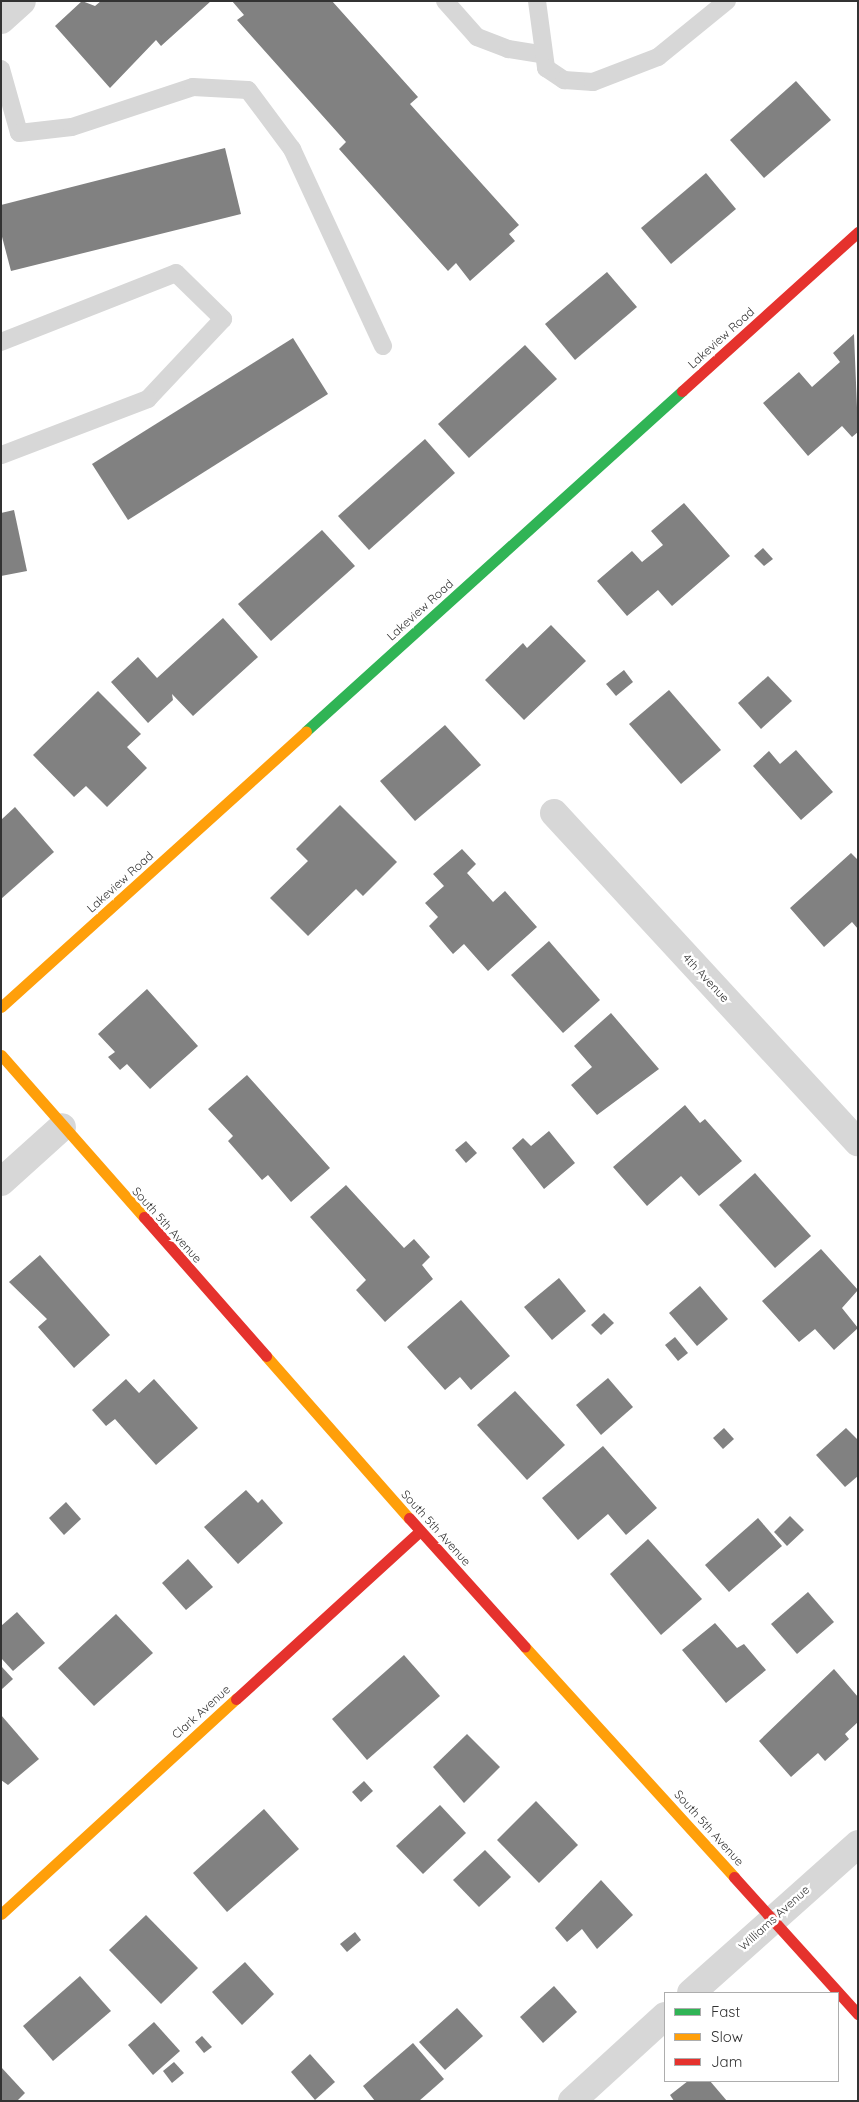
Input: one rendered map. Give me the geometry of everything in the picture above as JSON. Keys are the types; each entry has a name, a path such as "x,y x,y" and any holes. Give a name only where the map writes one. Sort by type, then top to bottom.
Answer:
{"street":[{"path":"1,20 22,1"},
{"name":"Lakeview Road","path":"1,1008 858,232"},
{"name":"4th Avenue","path":"554,813 858,1142"},
{"name":"South 5th Avenue","path":"1,1054 62,1127 420,1531 838,1992"},
{"path":"1,1182 62,1127"},
{"name":"Clark Avenue","path":"1,1914 420,1531"},
{"name":"Williams Avenue","path":"692,1992 858,1844"},
{"name":"South 5th Avenue","path":"839,1993 858,2014"},
{"path":"572,2101 664,2017"}],"lane":[{"path":"445,1 477,37 508,49 541,54"},
{"path":"537,1 541,54 546,68 564,80 592,82 658,58 727,1"},
{"path":"1,69 19,133 72,127 193,87 248,90 292,149 383,346"},
{"path":"1,342 176,273 223,319 148,399 1,455"}],"building":[{"path":"82,1 95,6 101,1 211,1 161,46 156,40 110,88 55,26"},
{"path":"232,1 332,1 418,97 410,104 519,225 509,234 515,241 470,281 456,263 448,271 339,149 346,142 237,20 244,15"},
{"path":"796,81 831,120 764,178 730,140"},
{"path":"225,148 241,214 11,271 1,233 1,205"},
{"path":"706,173 736,209 671,264 641,228"},
{"path":"607,272 637,307 575,360 545,324"},
{"path":"854,334 858,432 852,437 842,426 808,456 763,403 799,372 812,387 840,362 833,353"},
{"path":"293,338 328,394 128,520 92,464"},
{"path":"525,345 557,379 469,458 438,424"},
{"path":"425,439 455,473 369,550 338,516"},
{"path":"684,503 730,556 672,606 658,590 627,616 597,581 632,551 642,562 663,545 651,531"},
{"path":"14,510 27,571 1,576 1,513"},
{"path":"322,530 355,566 271,641 238,604"},
{"path":"763,548 773,559 764,566 754,556"},
{"path":"223,618 258,657 193,716 172,694 173,700 148,723 111,682 138,657 157,678"},
{"path":"551,625 586,661 524,720 485,680 523,643 527,648"},
{"path":"624,670 633,682 616,696 606,684"},
{"path":"768,676 792,701 761,729 738,703"},
{"path":"669,690 721,750 681,784 629,724"},
{"path":"98,691 141,734 127,747 147,768 107,807 86,786 74,797 33,755"},
{"path":"445,725 481,765 415,821 380,781"},
{"path":"796,750 833,792 801,820 753,766 769,751 780,764"},
{"path":"340,805 397,862 363,896 356,889 308,936 270,898 308,861 296,849"},
{"path":"15,807 54,852 1,899 1,820"},
{"path":"462,849 476,864 467,873 493,902 505,891 537,927 488,971 464,944 453,954 429,926 438,917 425,903 444,886 433,874"},
{"path":"851,853 858,860 858,929 852,922 824,947 790,908"},
{"path":"549,941 600,1000 563,1033 511,975"},
{"path":"147,989 198,1046 150,1089 127,1064 120,1070 108,1057 115,1052 98,1034"},
{"path":"611,1013 659,1069 597,1115 571,1085 592,1067 574,1046"},
{"path":"247,1075 330,1168 291,1202 268,1175 262,1180 228,1141 233,1136 208,1109"},
{"path":"685,1105 700,1123 705,1119 742,1161 699,1196 681,1176 647,1206 613,1167"},
{"path":"549,1131 575,1163 544,1189 512,1148 523,1138 531,1146"},
{"path":"466,1141 477,1153 466,1163 455,1150"},
{"path":"755,1173 811,1236 775,1268 719,1205"},
{"path":"346,1185 404,1248 414,1239 430,1257 422,1265 433,1279 385,1322 356,1290 366,1280 310,1217"},
{"path":"821,1249 858,1290 842,1308 858,1328 834,1350 815,1329 799,1342 762,1301"},
{"path":"40,1255 110,1335 74,1368 38,1327 47,1319 9,1282"},
{"path":"559,1278 586,1311 552,1340 524,1307"},
{"path":"700,1286 728,1319 697,1346 669,1313"},
{"path":"461,1300 510,1356 471,1390 460,1377 445,1390 407,1347"},
{"path":"604,1313 614,1323 601,1335 591,1325"},
{"path":"675,1337 688,1353 678,1361 665,1345"},
{"path":"608,1378 633,1407 601,1435 576,1405"},
{"path":"126,1379 139,1393 154,1379 198,1428 156,1465 115,1419 106,1426 92,1410"},
{"path":"515,1391 565,1445 527,1480 477,1425"},
{"path":"724,1428 734,1439 723,1449 713,1438"},
{"path":"846,1428 858,1440 858,1476 845,1487 816,1455"},
{"path":"603,1446 657,1508 626,1535 608,1514 578,1540 542,1498"},
{"path":"246,1490 258,1503 262,1499 283,1523 238,1564 204,1527"},
{"path":"66,1502 81,1519 64,1535 49,1518"},
{"path":"790,1516 804,1530 787,1546 774,1532"},
{"path":"758,1518 782,1546 729,1592 705,1565"},
{"path":"648,1539 702,1599 661,1635 610,1574"},
{"path":"188,1559 213,1587 186,1610 162,1583"},
{"path":"808,1592 834,1622 797,1654 771,1624"},
{"path":"17,1612 45,1643 13,1671 1,1658 1,1626"},
{"path":"116,1614 153,1653 94,1706 58,1668"},
{"path":"715,1623 737,1648 744,1644 766,1670 726,1703 682,1650"},
{"path":"404,1655 440,1696 367,1760 332,1719"},
{"path":"1,1666 13,1679 1,1690"},
{"path":"834,1669 858,1697 858,1722 845,1734 849,1739 825,1761 818,1753 791,1777 759,1741"},
{"path":"1,1715 39,1759 8,1785 1,1780"},
{"path":"467,1734 500,1767 464,1803 433,1767"},
{"path":"364,1781 373,1791 361,1802 352,1792"},
{"path":"536,1801 578,1845 539,1883 497,1840"},
{"path":"440,1805 466,1833 423,1874 396,1846"},
{"path":"264,1809 299,1849 227,1912 193,1873"},
{"path":"485,1850 511,1877 479,1907 453,1880"},
{"path":"601,1880 633,1915 597,1949 582,1929 567,1942 555,1928"},
{"path":"146,1915 198,1968 161,2004 109,1950"},
{"path":"355,1932 361,1940 347,1952 340,1944"},
{"path":"245,1962 274,1994 242,2025 212,1992"},
{"path":"80,1976 111,2011 53,2061 23,2026"},
{"path":"554,1986 577,2012 543,2043 520,2017"},
{"path":"457,2008 483,2036 445,2070 419,2042"},
{"path":"154,2022 180,2051 153,2075 128,2045"},
{"path":"202,2036 212,2047 204,2053 195,2042"},
{"path":"413,2043 444,2079 419,2101 375,2101 363,2086"},
{"path":"310,2054 335,2082 315,2100 291,2072"},
{"path":"174,2062 184,2073 172,2083 163,2071"},
{"path":"1,2067 25,2093 17,2101 1,2101"},
{"path":"687,2082 711,2082 727,2101 674,2101 670,2095"}],"traffic: fast":[{"path":"306,731 682,391"}],"traffic: slow":[{"path":"1,1007 306,731"},
{"path":"1,1055 144,1217"},
{"path":"266,1356 409,1518"},
{"path":"525,1647 734,1877"},
{"path":"1,1914 236,1699"}],"traffic: jam":[{"path":"682,391 858,232"},
{"path":"144,1217 266,1356"},
{"path":"409,1518 525,1647"},
{"path":"236,1699 420,1531"},
{"path":"734,1877 838,1992"},
{"path":"839,1993 858,2014"}]}
